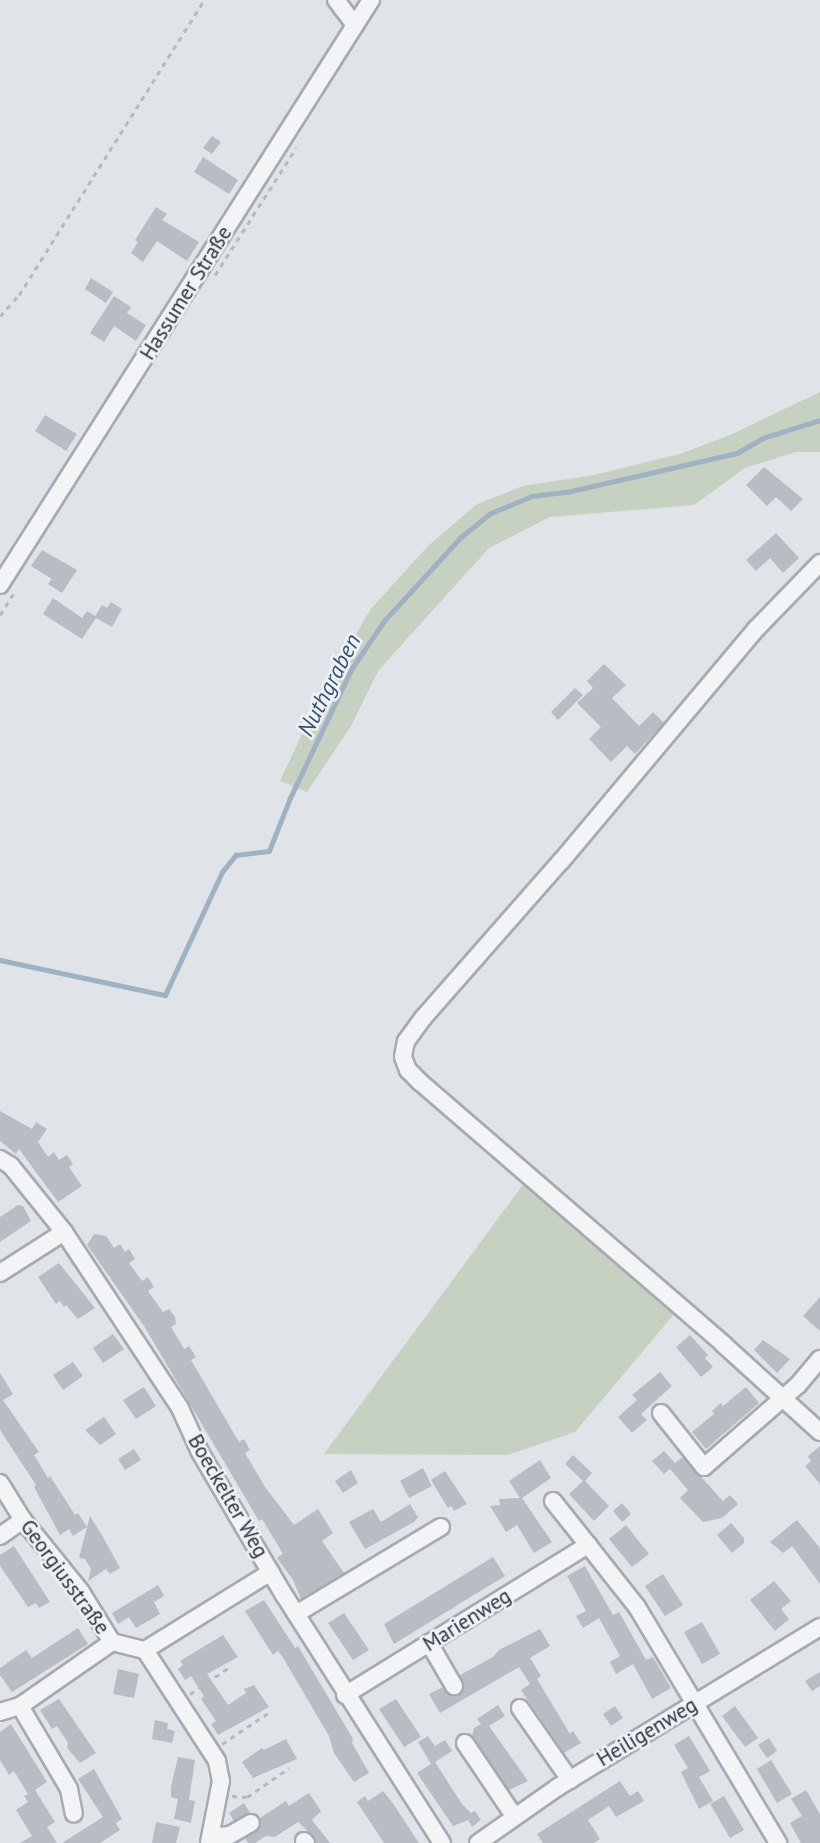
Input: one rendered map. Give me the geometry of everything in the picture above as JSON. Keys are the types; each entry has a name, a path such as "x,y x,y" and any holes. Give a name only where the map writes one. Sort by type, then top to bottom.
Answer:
{"street":[{"path":"336,0 355,25"},
{"name":"Hassumer Straße","path":"0,585 371,0"},
{"path":"820,563 756,629 570,851 423,1018 406,1041 403,1057 408,1070 420,1083 680,1307 779,1399 820,1433"},
{"name":"Boeckelter Weg","path":"0,1159 11,1167 64,1232 180,1408 200,1452 296,1614 345,1695 442,1843"},
{"path":"0,1273 64,1232"},
{"path":"661,1413 704,1467 798,1385 820,1359"},
{"name":"Georgiusstraße","path":"0,1483 23,1520 81,1592 112,1642 145,1650"},
{"path":"553,1501 637,1607 778,1843"},
{"path":"0,1536 23,1520"},
{"path":"296,1614 441,1527"},
{"name":"Marienweg","path":"345,1695 589,1545"},
{"path":"251,1824 230,1835 210,1840 220,1771 211,1751 145,1650 271,1572"},
{"name":"Heiligenweg","path":"478,1843 570,1780 820,1627"},
{"path":"0,1712 20,1706 112,1642"},
{"path":"429,1643 454,1686"},
{"path":"20,1706 69,1789 74,1814"},
{"path":"520,1708 570,1780"},
{"path":"465,1744 514,1816"}],"path":[{"path":"0,316 19,295 204,0"},
{"path":"179,1701 231,1666"},
{"path":"211,1751 268,1713"},
{"path":"218,1795 247,1797 289,1768"}],"green space":[{"path":"820,392 820,452 796,452 745,468 694,505 550,517 489,548 378,671 351,726 307,792 280,781 319,698 370,610 428,546 477,504 523,486 594,475 680,454 730,435"},
{"path":"528,1178 680,1307 575,1432 508,1455 324,1454"}],"building":[{"path":"212,136 221,142 212,154 203,148"},
{"path":"203,157 238,180 229,194 194,172"},
{"path":"156,207 167,214 162,220 199,242 187,261 157,241 143,262 131,253 138,242 135,240"},
{"path":"91,278 113,292 106,303 85,289"},
{"path":"114,296 131,307 127,313 146,325 136,341 114,326 104,342 90,333"},
{"path":"45,415 77,434 66,451 35,431"},
{"path":"764,467 803,499 791,511 776,497 767,506 746,485"},
{"path":"776,533 799,558 783,573 770,558 756,571 746,560"},
{"path":"42,550 77,570 62,593 48,584 52,579 31,566"},
{"path":"53,598 82,618 87,611 95,616 102,605 107,608 111,602 122,609 112,627 96,618 82,639 43,614"},
{"path":"604,664 626,685 612,698 639,726 653,712 664,723 635,754 627,746 611,762 589,739 601,727 577,703 593,688 587,681"},
{"path":"575,688 583,695 558,720 551,712"},
{"path":"0,1111 32,1129 36,1122 47,1129 38,1142 48,1157 54,1152 59,1160 67,1155 73,1164 69,1167 82,1186 58,1202 19,1149 16,1154 0,1141"},
{"path":"18,1205 23,1206 31,1221 0,1242 0,1217"},
{"path":"94,1234 106,1236 114,1248 120,1244 125,1252 129,1249 135,1259 129,1263 142,1281 148,1277 154,1287 148,1291 163,1312 169,1309 175,1317 176,1324 171,1327 184,1349 189,1346 196,1357 191,1360 239,1442 244,1439 250,1450 245,1453 265,1487 294,1525 318,1509 333,1533 322,1541 344,1573 301,1599 293,1580 277,1558 283,1554 262,1519 259,1521 144,1326 87,1245"},
{"path":"59,1263 95,1308 78,1319 66,1305 64,1307 60,1301 56,1304 38,1277"},
{"path":"820,1297 820,1331 803,1316"},
{"path":"113,1334 124,1349 103,1363 93,1348"},
{"path":"690,1335 708,1355 705,1358 713,1367 701,1377 676,1347"},
{"path":"763,1340 790,1359 777,1373 754,1350"},
{"path":"73,1362 83,1376 63,1390 53,1375"},
{"path":"660,1372 672,1386 641,1414 647,1420 632,1433 618,1417 637,1400 632,1395"},
{"path":"0,1373 13,1394 3,1400 39,1452 34,1455 75,1515 78,1513 87,1527 73,1536 69,1529 60,1535 34,1487 36,1485 0,1430"},
{"path":"144,1387 156,1406 136,1419 123,1400"},
{"path":"746,1387 759,1403 706,1449 692,1432 714,1414 712,1411 721,1403 723,1406"},
{"path":"104,1417 116,1434 100,1445 85,1430"},
{"path":"820,1446 820,1484 805,1466 811,1461 808,1456"},
{"path":"134,1449 141,1460 125,1470 118,1459"},
{"path":"664,1451 675,1463 683,1457 723,1501 730,1495 738,1504 722,1518 703,1522 680,1498 688,1490 670,1469 664,1474 652,1461"},
{"path":"573,1455 592,1473 585,1481 609,1506 594,1521 569,1494 583,1481 565,1464"},
{"path":"540,1460 551,1478 522,1498 552,1542 534,1553 517,1525 506,1532 490,1506 500,1505 499,1499 520,1498 509,1481"},
{"path":"423,1468 432,1486 409,1498 400,1481"},
{"path":"351,1470 358,1483 343,1493 335,1481"},
{"path":"445,1471 467,1504 454,1511 451,1506 448,1508 431,1480"},
{"path":"622,1503 631,1514 622,1522 613,1511"},
{"path":"410,1504 418,1517 414,1522 365,1549 349,1522 373,1509 381,1522"},
{"path":"90,1516 120,1568 110,1574 106,1569 88,1581 91,1569 85,1559 79,1558"},
{"path":"797,1520 820,1548 820,1584 792,1546 783,1553 770,1542"},
{"path":"731,1523 744,1538 744,1543 732,1553 717,1535"},
{"path":"626,1525 649,1554 632,1567 609,1539"},
{"path":"14,1546 50,1602 39,1608 36,1603 28,1607 0,1566 0,1555"},
{"path":"493,1557 505,1576 394,1644 384,1624"},
{"path":"585,1566 613,1615 619,1612 646,1660 653,1657 671,1688 652,1699 633,1664 616,1674 610,1662 620,1656 599,1618 583,1628 576,1616 586,1611 567,1576"},
{"path":"663,1574 683,1605 665,1616 645,1586"},
{"path":"774,1581 791,1601 781,1609 789,1619 775,1631 750,1600"},
{"path":"158,1585 164,1596 154,1602 160,1614 136,1628 129,1617 118,1624 112,1613"},
{"path":"264,1600 295,1648 298,1646 353,1739 352,1743 369,1773 354,1782 334,1753 329,1736 282,1656 278,1651 273,1655 245,1611"},
{"path":"344,1613 369,1650 353,1660 328,1623"},
{"path":"702,1622 720,1654 702,1664 684,1632"},
{"path":"78,1628 88,1644 12,1692 0,1675 0,1668 26,1650 32,1658"},
{"path":"540,1629 550,1646 530,1658 541,1676 537,1679 570,1734 573,1731 581,1743 564,1753 521,1690 530,1684 519,1667 440,1713 429,1694 443,1687 449,1695 460,1695 464,1687 460,1675 493,1657 499,1650"},
{"path":"223,1635 238,1657 207,1674 228,1705 246,1693 244,1689 254,1685 269,1707 218,1735 211,1724 216,1721 201,1699 204,1696 191,1676 185,1680 178,1669 183,1665 180,1661"},
{"path":"118,1669 139,1674 134,1698 113,1694"},
{"path":"820,1672 820,1686 812,1691 805,1681"},
{"path":"59,1699 96,1753 80,1763 67,1748 68,1743 57,1726 52,1729 40,1710"},
{"path":"396,1699 421,1737 404,1747 379,1709"},
{"path":"498,1705 505,1716 489,1726 528,1781 509,1790 472,1736 474,1728 481,1724 477,1719"},
{"path":"615,1706 623,1718 611,1726 603,1714"},
{"path":"735,1706 758,1738 745,1747 722,1716"},
{"path":"155,1720 168,1723 167,1729 175,1731 172,1743 152,1739"},
{"path":"11,1724 47,1782 35,1790 55,1822 47,1827 57,1843 20,1843 32,1836 16,1810 28,1802 24,1796 28,1794 14,1771 9,1775 0,1760 0,1732"},
{"path":"428,1736 435,1746 445,1740 452,1751 435,1762 462,1804 471,1813 475,1811 481,1820 472,1827 468,1820 453,1826 417,1773 431,1764 418,1742"},
{"path":"689,1736 710,1771 699,1777 713,1801 699,1809 681,1772 688,1768 674,1745"},
{"path":"769,1738 777,1751 767,1758 758,1745"},
{"path":"286,1739 297,1759 253,1778 242,1762 262,1748 264,1750"},
{"path":"178,1757 195,1760 189,1800 195,1801 191,1823 174,1819 178,1799 171,1797 171,1787"},
{"path":"771,1760 792,1794 777,1803 757,1769"},
{"path":"94,1769 122,1819 116,1823 120,1830 100,1843 62,1843 103,1817 78,1779"},
{"path":"620,1781 630,1796 638,1791 644,1801 616,1817 609,1806 588,1820 600,1839 594,1843 543,1843 537,1834"},
{"path":"806,1790 820,1814 820,1843 801,1843 790,1823 802,1816 791,1799"},
{"path":"383,1791 419,1843 384,1843 357,1802 365,1796 368,1801"},
{"path":"309,1793 321,1811 312,1820 330,1843 316,1843 313,1836 298,1822 275,1837 266,1836 255,1843 248,1843 245,1838 260,1829 260,1818 286,1801 289,1806"},
{"path":"724,1796 744,1830 730,1838 710,1804"},
{"path":"244,1803 250,1813 234,1821 229,1813"},
{"path":"156,1822 180,1827 176,1843 152,1843"}],"waterway":[{"name":"Nuthgraben","path":"0,960 165,995 222,872 236,855 269,851 290,798 352,668 384,621 461,537 491,513 532,496 567,492 737,453 763,438 820,420"}]}
